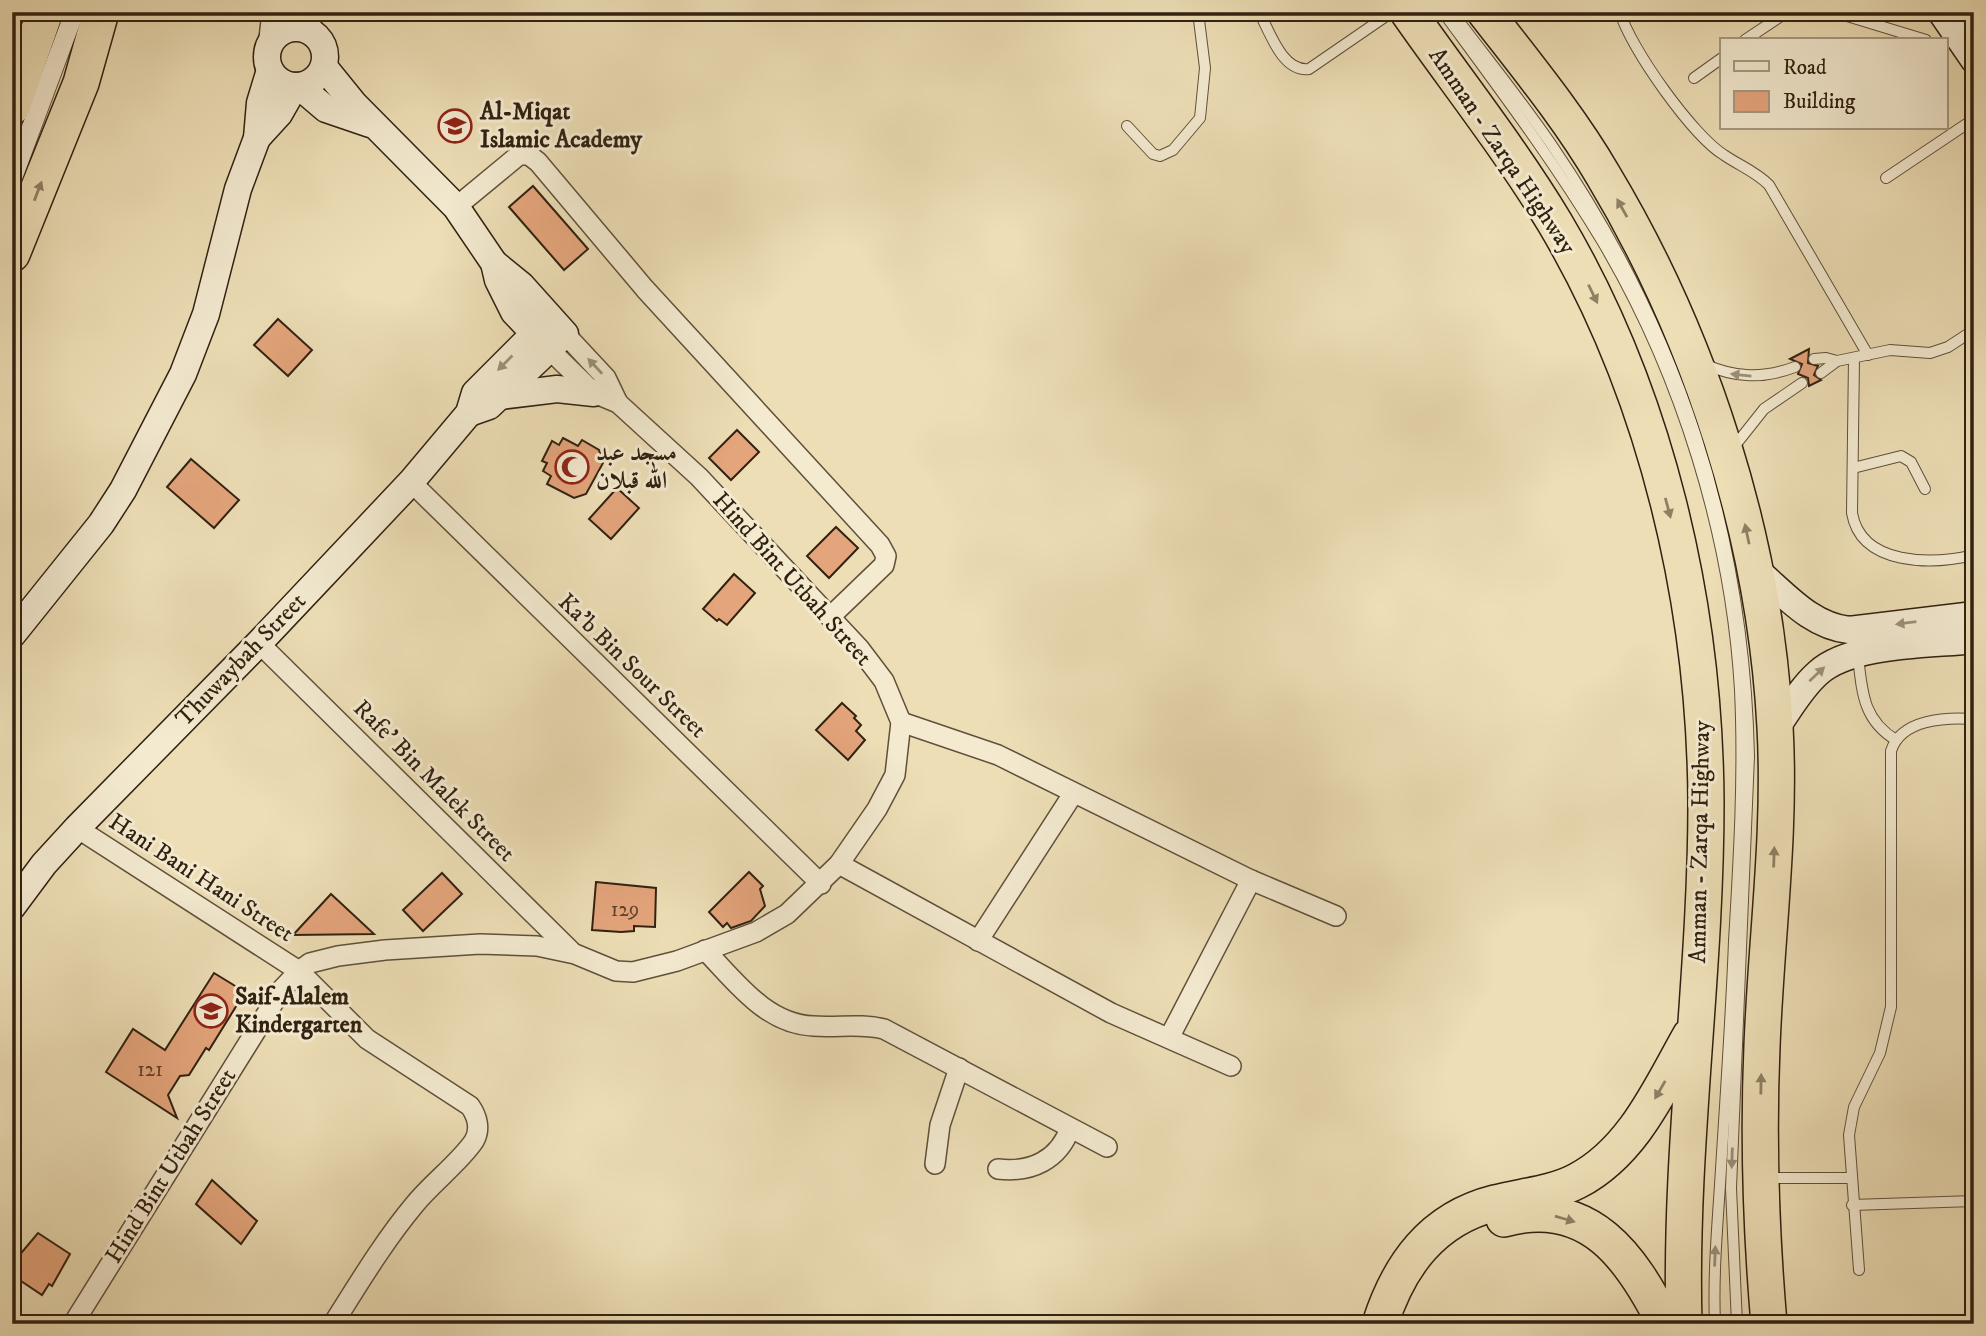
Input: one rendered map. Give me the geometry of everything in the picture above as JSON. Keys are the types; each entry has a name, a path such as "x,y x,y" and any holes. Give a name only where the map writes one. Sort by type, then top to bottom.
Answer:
{"highway":[{"path":"12,107 45,12"},
{"path":"12,254 81,83 101,12"},
{"name":"Amman - Zarqa Highway","path":"1408,12 1534,189 1577,263 1617,348 1662,483 1685,577 1694,633 1705,747 1704,872 1693,1030 1685,1216 1684,1324"},
{"path":"1485,12 1571,125 1603,174 1651,266 1691,355 1727,458 1755,569 1776,728 1773,871 1762,1045 1760,1178 1769,1324"},
{"path":"1380,1324 1391,1290 1408,1261 1445,1225 1477,1208 1557,1189 1577,1181 1614,1153 1642,1120 1693,1030"},
{"path":"1402,1324 1406,1307 1424,1276 1450,1245 1492,1223 1547,1215 1583,1225 1614,1245 1637,1270 1665,1324"}],"street":[{"path":"12,635 101,524 123,490 183,374 206,314 238,189 257,138 260,103 269,59 272,12"},
{"path":"1941,12 1963,53"},
{"path":"257,138 279,114 297,86 318,76 324,67 325,50 310,24 301,28 285,29 269,59"},
{"path":"269,59 280,82 297,86"},
{"name":"Hind Bint Utbah Street","path":"73,1324 282,989 310,963 338,956 480,944 554,947 616,971 650,970 771,923 821,884 839,864 877,809 895,775 901,722 884,681 831,616 699,477 606,398 550,334 505,297 494,263 456,206 375,126 324,67"},
{"name":"Hind Bint Utbah Street","path":"297,86 326,109 375,126"},
{"path":"456,206 519,155 529,155 538,162 646,289 880,545 886,556 884,565 831,616"},
{"name":"Thuwaybah Street","path":"469,413 483,411 500,396 550,334"},
{"name":"Thuwaybah Street","path":"15,898 77,828 259,643 411,482 469,413 475,393 550,334"},
{"path":"500,396 556,389 606,398"},
{"name":"Ka'b Bin Sour Street","path":"411,482 821,884"},
{"path":"1755,569 1805,613 1830,627 1859,629 1974,615"},
{"path":"1776,728 1817,673 1836,660 1858,653 1974,640"},
{"name":"Rafe' Bin Malek Street","path":"259,643 575,954"},
{"path":"901,722 998,755 1251,880 1336,916"},
{"path":"978,941 1073,794"},
{"name":"Hani Bani Hani Street","path":"77,828 299,971 367,1038 470,1106 478,1123 473,1142 394,1230 333,1324"},
{"path":"839,864 1111,1013 1231,1066"},
{"path":"1169,1038 1251,880"},
{"path":"705,950 759,1005 784,1020 813,1026 863,1025 884,1029 1107,1147"},
{"path":"935,1164 940,1125 959,1068"},
{"path":"998,1169 1021,1170 1042,1163 1060,1148 1069,1128"}],"lane":[{"path":"12,167 70,12"},
{"path":"12,192 79,12"},
{"path":"1127,126 1153,154 1160,156 1173,150 1200,118 1205,68 1198,12"},
{"path":"1259,12 1287,61 1301,70 1309,69 1392,12"},
{"path":"1443,12 1544,150 1604,244 1628,289 1679,409 1719,545 1736,651 1741,755 1734,943 1715,1259 1715,1324"},
{"path":"1452,12 1551,144 1636,288 1657,332 1705,461 1733,576 1743,640 1749,756 1731,1188 1737,1324"},
{"path":"1620,12 1642,61 1705,139 1723,155 1756,172 1769,185 1868,355"},
{"path":"1748,38 1787,12"},
{"path":"1834,12 1907,37"},
{"path":"1694,78 1720,59"},
{"path":"1886,178 1974,119"},
{"path":"1814,359 1837,361 1897,350 1930,354 1948,347 1974,330"},
{"path":"1691,355 1715,369 1741,376 1769,375 1795,367"},
{"path":"1854,358 1854,522 1869,544 1885,552 1919,560 1954,559 1974,555"},
{"path":"1821,373 1837,361"},
{"path":"1727,458 1753,419 1776,399 1802,383"},
{"path":"1853,468 1901,456 1911,462 1925,489"},
{"path":"1858,653 1866,711 1879,728 1896,740"},
{"path":"1859,1270 1852,1205 1850,1121 1859,1094 1880,1053 1892,1007 1890,757 1896,740 1910,728 1930,722 1974,719"},
{"path":"1760,1178 1851,1178"},
{"path":"1852,1205 1974,1201"}],"building":[{"path":"533,186 588,249 564,270 509,207"},
{"path":"278,319 312,350 288,376 254,345"},
{"path":"1809,349 1808,363 1818,366 1814,375 1821,380 1809,386 1808,378 1798,374 1802,364 1790,359"},
{"path":"737,430 759,452 731,480 709,458"},
{"name":"مسجد عبد الله قبلان","path":"563,438 578,446 582,440 599,450 603,463 586,494 574,498 547,484 551,476 543,471 547,463 542,461 552,441 559,445"},
{"path":"191,459 239,500 214,528 167,487"},
{"path":"617,488 639,508 611,539 589,519"},
{"path":"836,527 858,548 829,578 807,556"},
{"path":"734,574 755,593 727,625 719,619 717,621 703,609"},
{"path":"842,703 856,716 854,718 861,725 856,731 865,740 848,760 816,730"},
{"path":"749,872 763,886 760,889 765,906 751,921 731,928 727,923 723,927 709,912"},
{"path":"442,873 462,894 423,931 403,910"},
{"path":"596,882 656,888 655,927 634,926 634,931 621,932 592,930"},
{"path":"331,894 374,934 293,935"},
{"path":"214,973 245,992 209,1050 206,1048 189,1075 180,1076 168,1095 177,1118 106,1072 133,1029 165,1050"},
{"path":"212,1180 257,1221 241,1244 196,1204"},
{"path":"38,1233 70,1254 52,1286 49,1284 42,1295 12,1275 19,1260 17,1258"}],"place":[{"name":"Al-Miqat Islamic Academy","path":"455,126"},
{"name":"مسجد عبد الله قبلان","path":"572,467"},
{"name":"Saif-Alalem Kindergarten","path":"211,1011"}]}
